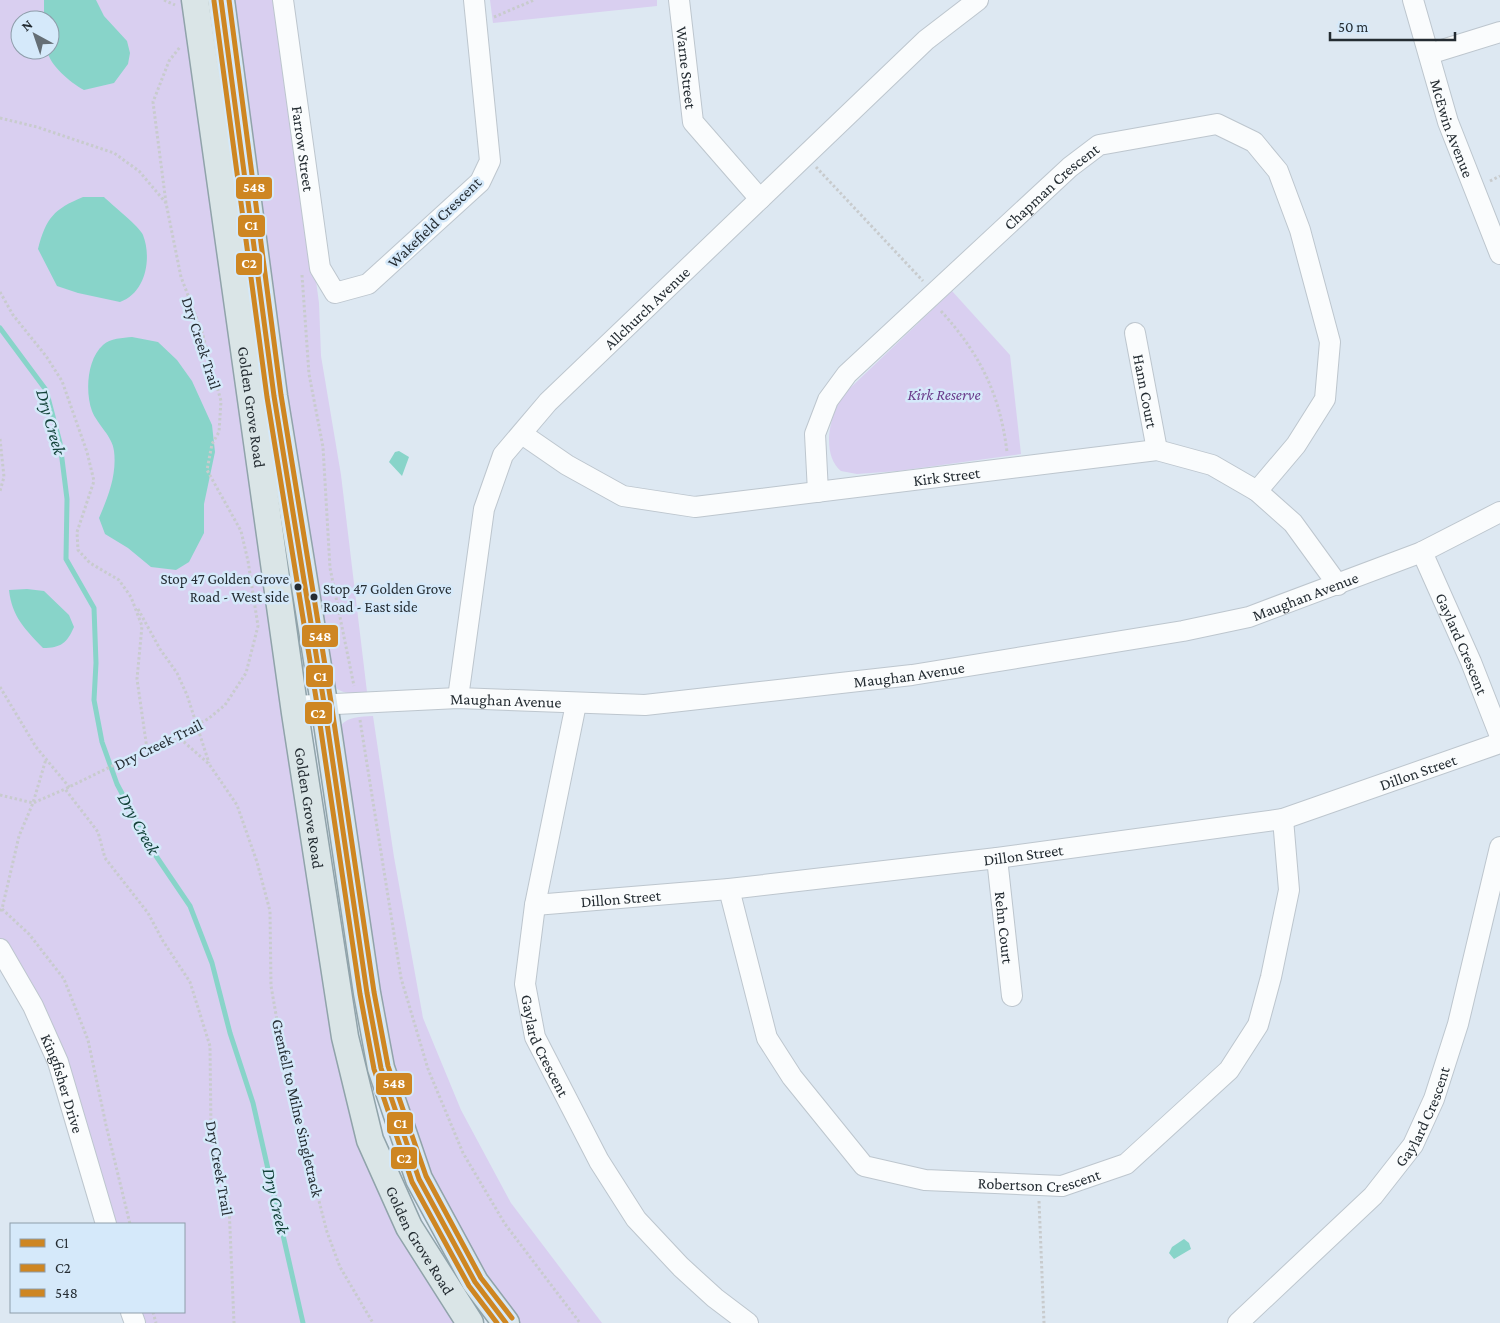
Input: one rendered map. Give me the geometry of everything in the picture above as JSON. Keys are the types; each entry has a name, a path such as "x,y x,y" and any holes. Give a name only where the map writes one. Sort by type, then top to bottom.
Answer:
{"main road":[{"name":"Golden Grove Road","path":"221,0 274,396 324,703 367,993 381,1068 419,1179 475,1282 506,1323"},
{"name":"Golden Grove Road","path":"187,3 346,1037 370,1140 409,1227 470,1323"}],"street":[{"name":"Farrow Street","path":"283,0 320,268 335,293"},
{"name":"Wakefield Crescent","path":"335,293 368,284 480,182 490,161 474,0"},
{"name":"Warne Street","path":"679,0 693,122 760,199"},
{"name":"Allchurch Avenue","path":"458,698 484,509 502,455 548,402 926,40 978,0"},
{"name":"McEwin Avenue","path":"1413,0 1448,122 1500,254"},
{"path":"1428,54 1500,32"},
{"name":"Chapman Crescent","path":"818,492 815,434 828,400 847,374 931,295 1070,167 1099,145 1217,124 1254,142 1278,171 1300,230 1330,342 1325,400 1296,445 1257,491"},
{"name":"Hann Court","path":"1135,332 1157,450"},
{"name":"Kirk Street","path":"522,434 567,465 623,496 695,507 1157,450 1212,465 1257,491 1293,523 1338,584"},
{"name":"Maughan Avenue","path":"294,706 324,703 458,698 645,706 912,675 1183,631 1249,617 1422,552 1500,512"},
{"name":"Gaylard Crescent","path":"1422,552 1471,662 1500,736"},
{"name":"Gaylard Crescent","path":"576,704 535,906 525,984 535,1037 600,1161 636,1219 681,1267 715,1298 748,1323"},
{"name":"Dillon Street","path":"535,906 729,889 998,858 1283,819 1500,743"},
{"name":"Robertson Crescent","path":"729,889 767,1038 792,1077 864,1166 925,1180 1062,1186 1126,1164 1229,1070 1258,1025 1271,977 1289,890 1283,819"},
{"name":"Gaylard Crescent","path":"1238,1323 1373,1196 1412,1145 1434,1099 1458,1024 1500,847"},
{"name":"Rehn Court","path":"998,858 1012,996"},
{"name":"Kingfisher Drive","path":"0,950 32,1006 58,1062 106,1223"}],"path":[{"path":"164,0 187,3"},
{"path":"477,29 499,13 534,0"},
{"path":"166,203 153,102 169,61 185,41"},
{"name":"Dry Creek Trail","path":"0,118 65,136 114,153 139,171 166,203 181,277 205,340 221,401 220,432 212,444 207,470 241,531 248,561 258,626 246,673 225,705 198,726 168,738 68,789 98,832 105,858 148,913 163,941 190,982 210,1046 211,1129 230,1212 234,1323"},
{"path":"806,156 931,295 980,362 988,377 1004,432 1008,468"},
{"path":"301,267 309,374 323,447 330,568 357,702 401,978 428,1069 463,1153 505,1224 580,1323"},
{"path":"0,292 13,315 46,356 62,381 87,452 94,481 77,532 78,550 90,563 119,580 131,597 160,649 177,672 188,695 209,764"},
{"path":"0,438 4,478 0,491"},
{"path":"131,597 142,626 137,679 147,749"},
{"path":"0,687 36,747 68,789 34,803 0,795"},
{"name":"Grenfell to Milne Singletrack","path":"168,738 184,742 209,764 237,805 270,911 271,986 287,1077 327,1232 340,1267 373,1323"},
{"path":"46,759 34,803 20,836 1,910 29,934 64,979 88,1040 130,1223"},
{"path":"1038,1185 1044,1323"}],"green space":[{"path":"0,0 195,0 370,1140 470,1323 135,1323 131,1313 185,1313 185,1223 106,1223 58,1062 0,952"},
{"path":"229,0 278,0 319,303 321,356 341,475 367,692 344,692 335,688 327,678"},
{"path":"490,0 657,0 657,6 493,23"},
{"name":"Kirk Reserve","path":"952,291 1010,355 1021,454 898,471 857,474 841,471 834,463 830,453 829,442 833,418 842,398 848,390"},
{"path":"373,716 394,857 423,1018 461,1110 511,1203 602,1323 516,1323 478,1272 426,1177 388,1067 340,726 351,719"}],"shaded area":[{"path":"44,0 96,0 104,16 127,41 130,53 128,64 114,83 84,90 56,68 51,60 60,60 60,10 44,10"},
{"path":"83,197 104,197 143,235 147,254 145,274 136,291 120,302 78,293 57,286 38,249 44,229 53,216 65,206"},
{"path":"132,337 158,342 177,360 192,381 212,425 215,452 204,504 204,533 189,562 176,570 151,567 128,548 105,534 99,518 113,477 115,460 111,441 92,411 88,385 89,376 94,359 103,345 113,340"},
{"path":"399,451 409,457 402,476 389,462 395,452"},
{"path":"27,589 44,591 69,615 74,627 63,644 43,648 20,622 13,608 9,590"},
{"path":"1184,1239 1189,1243 1191,1249 1174,1259 1169,1253 1172,1247"}],"waterway":[{"name":"Dry Creek","path":"0,328 46,390 60,443 67,499 66,559 94,608 96,663 94,700 102,742 117,784 152,850 190,906 212,963 230,1033 253,1103 303,1323"}],"transit line":[{"name":"C1","path":"221,0 274,396 324,703 367,993 381,1068 419,1179 475,1282 506,1323"},
{"name":"548","path":"229,0 281,395 331,702 374,992 388,1066 426,1176 481,1278 512,1318"},
{"name":"C2","path":"214,1 267,397 317,704 360,994 374,1069 412,1182 469,1286 497,1323"}],"place":[{"name":"Stop 47 Golden Grove Road - West side","path":"298,587"},
{"name":"Stop 47 Golden Grove Road - East side","path":"314,597"}]}
